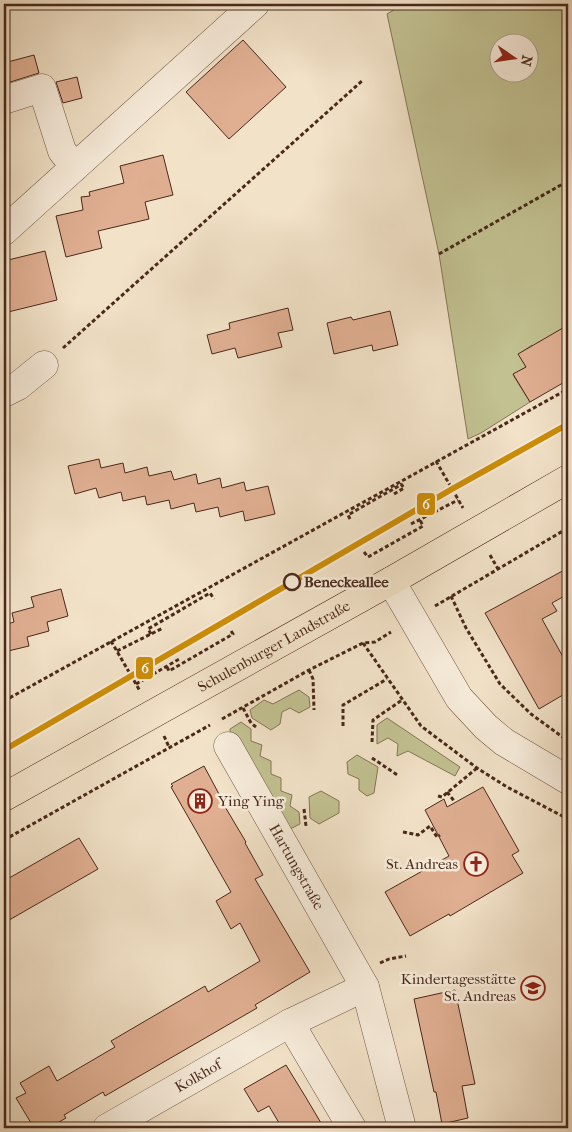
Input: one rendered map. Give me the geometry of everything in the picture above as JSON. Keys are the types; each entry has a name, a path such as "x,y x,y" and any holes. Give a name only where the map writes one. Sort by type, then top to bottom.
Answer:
{"main road":[{"name":"Schulenburger Landstraße","path":"4,797 568,479"}],"street":[{"path":"8,217 75,166 255,4"},
{"path":"4,100 42,88 62,151 75,166"},
{"path":"4,393 18,386 44,365"},
{"path":"390,581 459,698 486,727 504,742 568,780"},
{"name":"Hartungstraße","path":"228,746 372,976 402,1128"},
{"path":"352,1128 290,1023 372,976"},
{"name":"Kolkhof","path":"107,1128 290,1023"}],"path":[{"path":"564,4 568,26"},
{"path":"44,365 362,81"},
{"path":"439,254 568,181"},
{"path":"4,700 401,483 568,389"},
{"path":"394,494 404,488 401,483"},
{"path":"350,519 348,515 401,483"},
{"path":"412,524 458,500"},
{"path":"364,552 368,557 424,526 420,520"},
{"path":"568,528 451,596 466,628 500,684 531,714 568,741"},
{"path":"151,634 148,629 210,593 214,598"},
{"path":"117,651 164,628"},
{"path":"167,667 169,671 233,634 230,630"},
{"path":"4,840 309,670 363,643 421,726 477,768 507,787 568,819"},
{"path":"136,684 181,658"},
{"path":"309,670 313,679 314,710"},
{"path":"343,726 343,705 387,679"},
{"path":"372,742 373,720 402,700"},
{"path":"243,708 251,723 256,727"},
{"path":"372,758 399,776"},
{"path":"438,796 442,797 477,768"},
{"path":"447,792 455,802"},
{"path":"304,809 306,823"},
{"path":"403,832 418,834 430,826 437,837 440,835"},
{"path":"562,835 568,837"},
{"path":"372,976 389,959 406,956"}],"shaded area":[{"path":"404,4 568,4 568,325 555,333 541,359 532,345 519,354 526,367 513,375 530,402 481,433 468,439 439,254 387,14"},
{"path":"299,690 309,697 310,707 299,713 290,708 282,712 280,724 271,730 252,718 250,710 264,700 273,704"},
{"path":"387,718 460,767 455,776 408,751 397,756 398,744 388,738 377,744 377,725"},
{"path":"241,722 251,729 251,741 262,745 260,756 271,761 271,774 281,778 281,791 292,795 290,806 299,812 300,824 290,829 231,742 230,729"},
{"path":"357,755 378,767 374,793 367,796 359,790 359,779 348,774 347,762"},
{"path":"321,791 339,801 339,813 319,824 310,818 309,797"}],"building":[{"path":"243,40 286,87 229,139 186,92"},
{"path":"34,55 39,73 4,84 4,63"},
{"path":"77,77 82,98 63,103 56,82"},
{"path":"163,155 173,195 145,202 149,219 98,231 102,248 66,257 56,216 83,210 81,197 90,196 89,192 124,183 120,166"},
{"path":"45,251 57,300 4,313 4,261"},
{"path":"288,308 293,330 278,333 282,347 238,358 235,348 212,354 207,335 230,329 229,323"},
{"path":"390,311 398,345 373,351 372,345 334,354 327,323 351,317 353,320"},
{"path":"568,325 568,380 530,402 513,374 526,367 518,354"},
{"path":"99,459 101,468 123,463 125,473 147,467 149,476 171,471 174,480 196,474 198,484 220,478 222,488 244,482 246,491 268,486 275,514 245,521 243,511 220,517 218,507 196,512 194,503 171,509 169,500 147,505 145,496 123,501 121,492 99,498 96,488 75,494 68,466"},
{"path":"568,568 568,594 552,603 557,611 542,619 568,666 568,692 539,709 485,613"},
{"path":"61,589 68,616 47,622 49,631 27,637 29,646 4,652 4,625 14,622 12,613 34,607 31,597"},
{"path":"204,766 263,875 255,879 310,972 255,1005 257,1008 105,1096 103,1092 64,1115 66,1118 49,1128 34,1128 16,1098 26,1093 20,1083 49,1066 57,1081 115,1047 111,1041 205,986 208,992 260,961 240,923 231,929 216,901 231,892 171,787 173,786 171,784"},
{"name":"St. Andreas","path":"483,787 519,851 512,855 523,873 450,916 449,914 410,936 385,892 449,856 425,810 444,799 447,807"},
{"path":"79,838 98,869 4,923 4,881"},
{"path":"455,990 475,1084 462,1086 468,1118 442,1124 414,999"},
{"path":"286,1065 324,1128 282,1128 269,1106 258,1112 244,1089"}],"transit line":[{"name":"6","path":"4,750 452,489 568,424"}],"place":[{"name":"Beneckeallee","path":"292,582"},
{"name":"Ying Ying","path":"200,801"},
{"name":"St. Andreas","path":"476,864"},
{"name":"Kindertagesstätte St. Andreas","path":"533,988"}]}
